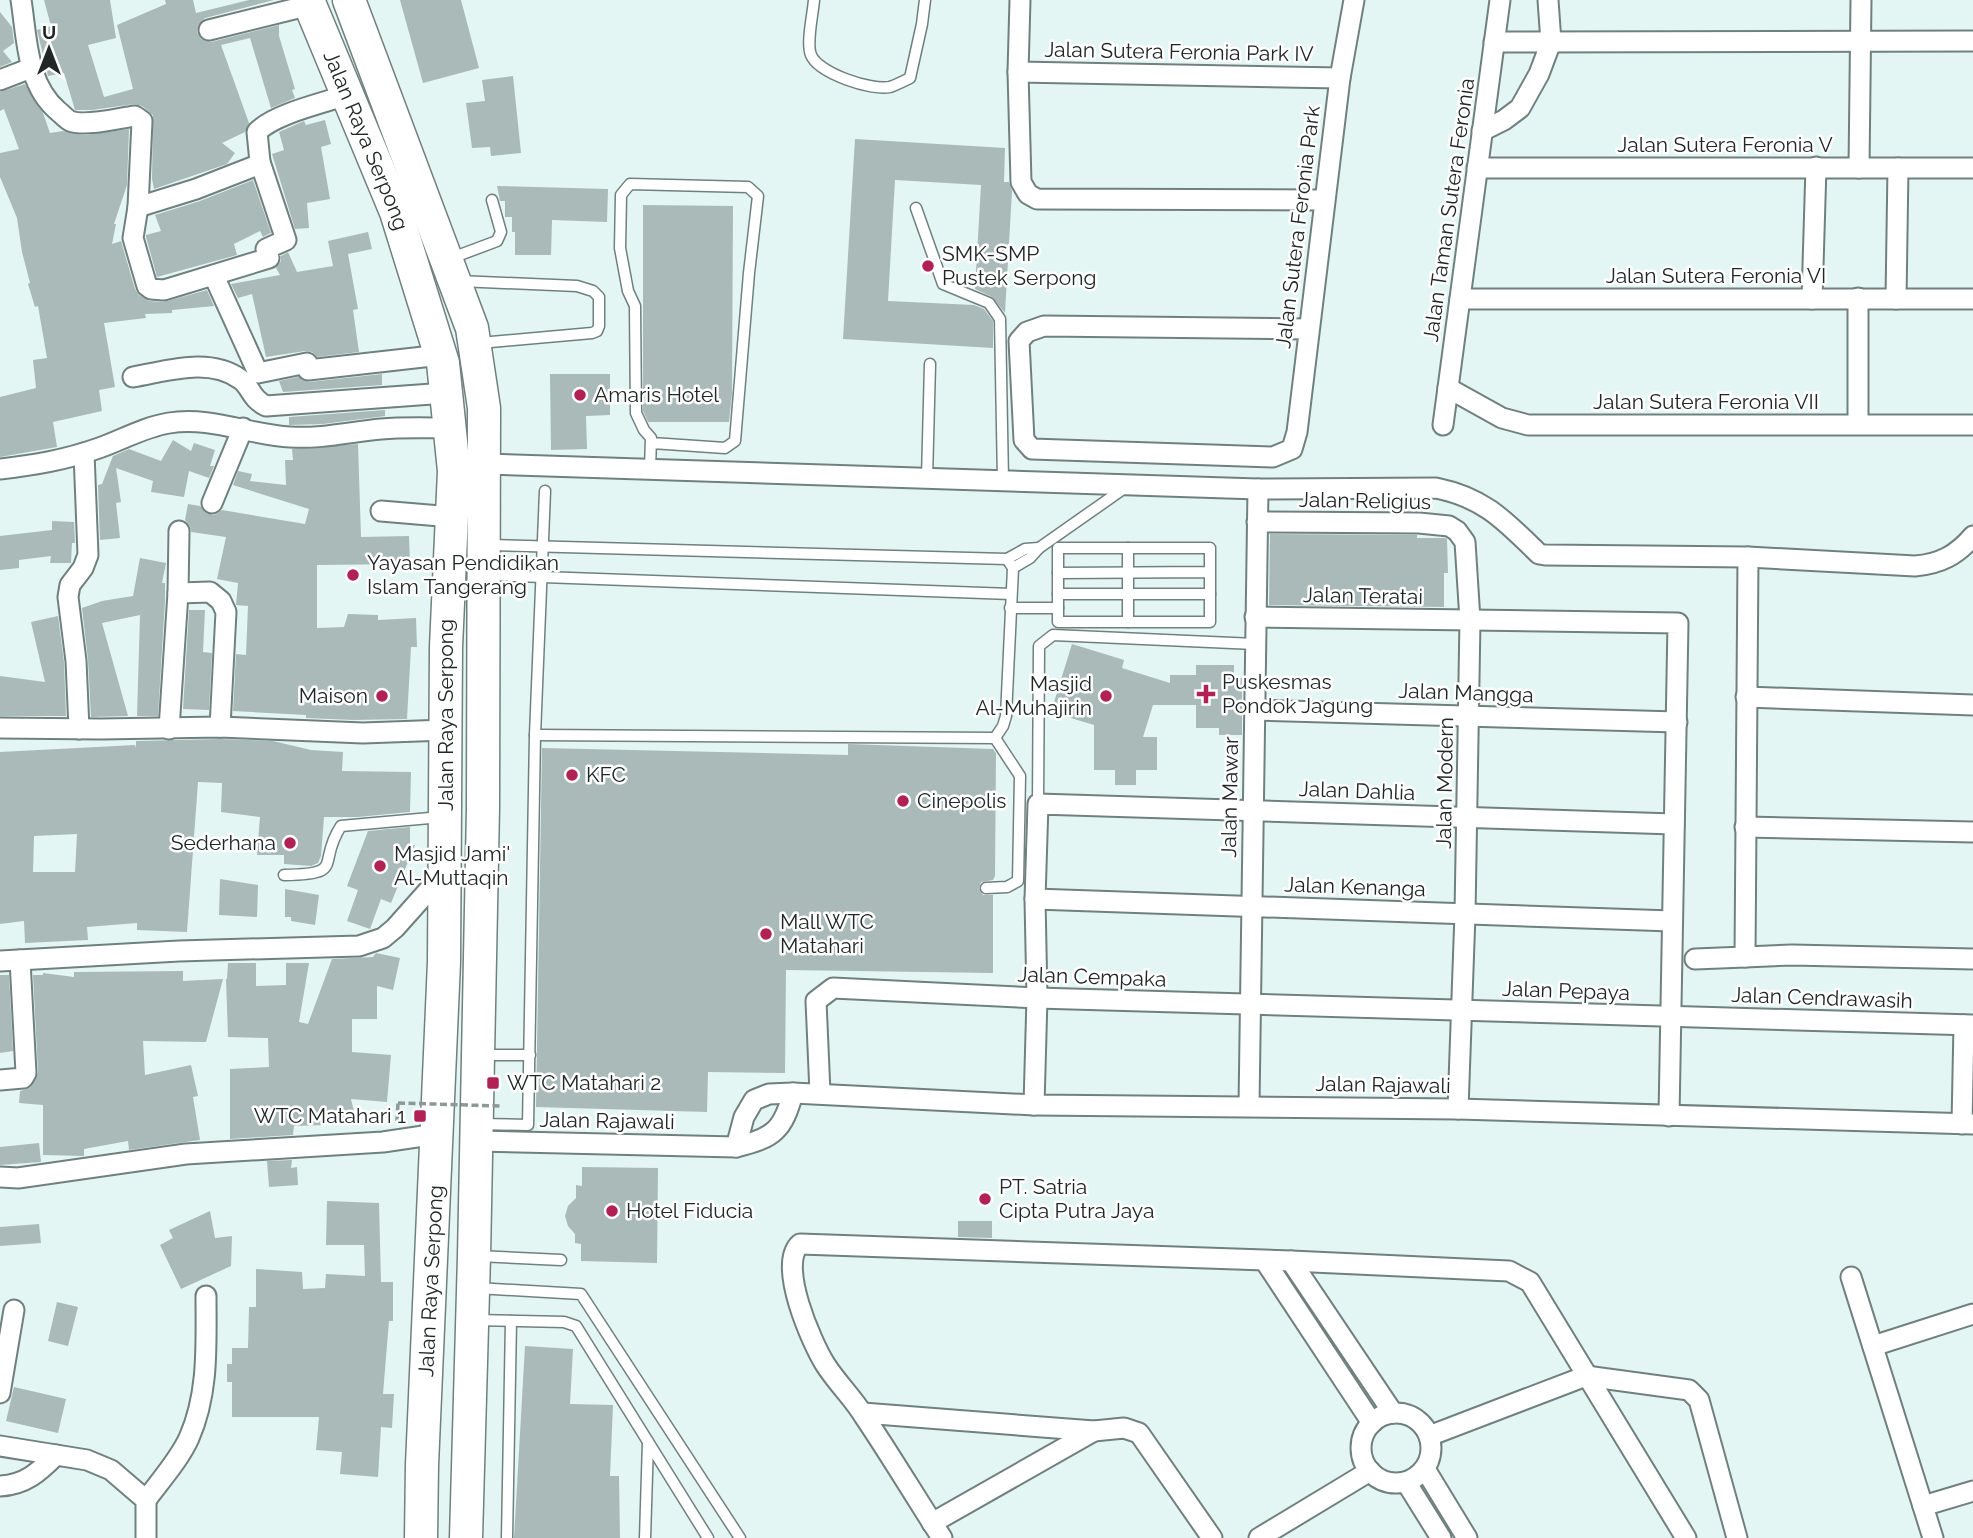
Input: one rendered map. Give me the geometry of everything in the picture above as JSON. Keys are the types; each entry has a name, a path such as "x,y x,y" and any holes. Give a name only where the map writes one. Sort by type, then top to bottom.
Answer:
{"main road":[{"name":"Jalan Raya Serpong","path":"349,0 472,328 484,408 483,808 466,1534"},
{"name":"Jalan Raya Serpong","path":"309,2 396,212 441,355 454,471 447,607 444,962 422,1465 422,1533"},
{"path":"447,607 483,608"},
{"path":"422,1533 466,1534"}],"street":[{"path":"21,0 31,68 43,94 70,121 88,122 135,116 142,121 138,207 133,238 147,286 151,289 164,290 269,258 266,249 286,240 260,162 257,132 284,117 347,95"},
{"path":"1020,0 1018,72 1021,182 1028,194 1037,199 1324,200"},
{"name":"Jalan Sutera Feronia Park","path":"1308,329 1044,326 1027,332 1019,341 1024,440 1032,449 1273,457 1292,449 1297,432 1340,78 1354,0"},
{"name":"Jalan Taman Sutera Feronia","path":"1443,425 1500,0"},
{"path":"1482,131 1520,108 1539,74 1550,42 1548,0"},
{"path":"1860,168 1861,0"},
{"path":"209,30 309,2"},
{"path":"1494,42 1973,41"},
{"path":"0,79 31,68"},
{"name":"Jalan Sutera Feronia Park IV","path":"1018,72 1340,78"},
{"path":"138,207 239,174 260,162"},
{"path":"1812,299 1816,167"},
{"path":"1896,299 1898,168"},
{"name":"Jalan Sutera Feronia V","path":"1477,169 1973,168"},
{"path":"214,276 258,373 307,363 308,370 441,355"},
{"path":"1857,298 1858,424"},
{"name":"Jalan Sutera Feronia VI","path":"1460,299 1973,299"},
{"path":"133,377 198,366 219,368 244,381 250,394 266,406 446,393"},
{"name":"Jalan Sutera Feronia VII","path":"1448,388 1502,418 1528,425 1973,425"},
{"path":"0,469 51,463 169,423 194,421 243,428 267,435 309,438 382,429 450,428"},
{"path":"212,503 243,428"},
{"path":"79,729 76,661 68,597 70,585 83,568 88,555 84,453"},
{"path":"485,464 1258,489 1436,488 1458,492 1495,511 1539,554 1545,555 1748,557 1915,566 1937,564 1957,552 1973,536"},
{"name":"Jalan Mawar","path":"1249,1106 1258,489"},
{"path":"382,511 452,517"},
{"name":"Jalan Religius","path":"1257,522 1419,523 1449,526 1457,531 1465,542"},
{"path":"169,729 178,593 179,531"},
{"name":"Jalan Modern","path":"1458,1109 1469,716 1470,620 1465,542"},
{"path":"1745,957 1748,557"},
{"path":"178,593 210,592 221,601 226,612 220,727"},
{"name":"Jalan Teratai","path":"1255,617 1678,623 1677,722"},
{"path":"1746,697 1973,705"},
{"name":"Jalan Mangga","path":"1254,710 1677,722"},
{"path":"1669,1116 1677,722"},
{"path":"0,728 220,727 363,733 446,730"},
{"path":"1034,1105 1038,804"},
{"name":"Jalan Dahlia","path":"1038,804 1674,824"},
{"path":"1745,827 1973,832"},
{"path":"0,1080 23,1078 26,1073 10,961 179,951 359,946 383,938 395,928 444,873"},
{"name":"Jalan Kenanga","path":"1035,899 1672,921"},
{"path":"1695,959 1792,955 1973,960"},
{"name":"Jalan Cempaka","path":"820,1093 816,1001 833,988 1037,998 1462,1011"},
{"name":"Jalan Pepaya","path":"1462,1011 1669,1017"},
{"name":"Jalan Cendrawasih","path":"1669,1017 1969,1025"},
{"path":"1967,1124 1969,1025"},
{"name":"Jalan Rajawali","path":"476,1132 736,1147 762,1140 777,1130 786,1118 793,1093"},
{"name":"Jalan Rajawali","path":"736,1147 744,1117 754,1100 769,1094 793,1093 1034,1105 1458,1109 1967,1124"},
{"path":"0,1177 18,1178 186,1154 383,1142 437,1134"},
{"path":"1094,1431 937,1530 863,1413 825,1364 802,1315 792,1278 794,1253 800,1244 1509,1271 1530,1282 1686,1538"},
{"path":"1265,1261 1372,1423"},
{"path":"1291,1261 1393,1413"},
{"path":"1851,1277 1933,1538"},
{"path":"146,1538 146,1500 188,1440 203,1396 206,1296"},
{"path":"0,1393 14,1310"},
{"path":"1873,1346 1973,1314"},
{"path":"1429,1436 1586,1376 1689,1390 1699,1400 1737,1538"},
{"path":"863,1413 1094,1431 1124,1428 1139,1433 1212,1538"},
{"path":"1393,1413 1404,1414 1424,1426 1429,1436 1430,1458 1416,1477 1406,1482 1394,1483 1383,1480 1370,1471 1362,1455 1362,1443 1372,1423 1393,1413"},
{"path":"0,1446 87,1460 111,1470 146,1500"},
{"path":"0,1486 16,1485 36,1474 56,1455"},
{"path":"1424,1469 1467,1538"},
{"path":"1259,1538 1370,1471"},
{"path":"1406,1482 1441,1538"},
{"path":"1923,1506 1973,1491"}],"lane":[{"path":"814,0 809,51 813,60 822,68 857,83 888,87 910,78 925,0"},
{"path":"650,470 651,438 636,414 635,306 628,291 620,248 621,195 630,184 748,187 758,196 735,441 726,448 652,443"},
{"path":"450,270 500,237 492,200"},
{"path":"916,208 943,284 989,303 1000,319 1003,481"},
{"path":"450,270 577,286 593,291 599,297 599,326 597,331 592,333 475,344"},
{"path":"926,478 930,363"},
{"path":"995,738 1006,716 1010,564 1025,549 1039,548 1129,485"},
{"path":"476,1132 528,1125 535,735 545,491"},
{"path":"484,560 543,547 1010,564"},
{"path":"1058,548 1210,548 1210,572 1210,622 1058,622 1058,548"},
{"path":"1128,548 1129,622"},
{"path":"484,560 542,578 1011,594"},
{"path":"1058,573 1210,572"},
{"path":"1058,594 1210,594"},
{"path":"1010,608 1058,608"},
{"path":"1038,804 1039,646 1044,640 1053,635 1255,644"},
{"path":"535,735 995,738"},
{"path":"986,888 1007,887 1018,881 1020,776 995,738"},
{"path":"996,762 1000,762 1004,753"},
{"path":"284,875 323,871 327,866 335,835 341,826 445,817"},
{"path":"478,1055 530,1055"},
{"path":"474,1256 561,1259"},
{"path":"473,1287 580,1294 740,1538"},
{"path":"471,1320 564,1322 576,1326 709,1538"},
{"path":"507,1538 511,1321"},
{"path":"645,1538 648,1441"}],"path":[{"path":"398,1103 501,1106"}],"building":[{"path":"44,0 110,0 116,38 88,45 104,97 133,89 117,25 166,4 165,0 193,0 196,13 249,0 274,0 205,18 198,26 197,32 201,39 211,42 279,25 279,36 295,89 292,90 295,98 271,108 250,38 221,45 249,123 245,132 222,143 235,153 227,164 154,189 153,115 142,106 134,104 75,110 64,73 48,76 37,30 51,26"},
{"path":"400,0 461,0 479,68 423,83"},
{"path":"0,12 12,27 14,43 3,51 12,62 0,67"},
{"path":"513,76 521,153 491,156 490,147 472,148 466,103 485,101 482,80"},
{"path":"25,84 43,113 50,133 63,131 85,135 129,129 127,185 114,224 112,244 121,241 139,295 149,301 164,302 207,290 214,306 172,310 172,313 145,314 146,318 104,323 115,387 99,390 102,411 53,422 57,447 0,457 0,397 36,388 33,360 47,358 38,306 35,307 28,284 30,283 17,218 0,177 0,153 19,149 4,109 0,111 0,92"},
{"path":"325,120 331,144 321,147 330,199 307,203 309,228 295,229 272,154 284,150 279,132 304,121 306,125"},
{"path":"855,139 1005,148 1004,182 1009,182 1012,191 1005,313 992,297 975,289 981,185 895,180 888,301 974,305 984,309 993,321 993,348 843,339"},
{"path":"253,180 271,233 263,237 260,231 234,244 237,255 157,277 146,237 161,231 155,215"},
{"path":"497,186 608,189 607,222 552,220 551,255 515,255 512,217 505,217 505,201 500,201"},
{"path":"643,205 733,206 732,394 729,422 648,422 643,411"},
{"path":"368,232 372,249 348,254 358,309 353,310 359,352 317,357 312,352 305,351 266,357 252,294 238,298 231,284 280,275 276,268 281,256 288,252 297,272 333,266 328,241"},
{"path":"382,374 382,385 283,392 279,381 298,377 309,382"},
{"name":"Amaris Hotel","path":"550,374 610,374 610,415 586,416 587,449 551,450"},
{"path":"385,410 385,416 323,424 289,425 289,417"},
{"path":"173,440 191,451 194,443 215,450 210,466 214,466 209,478 189,471 184,497 151,492 153,481 116,468 121,502 116,503 120,538 100,540 98,485 102,484 113,456 129,449 161,461"},
{"path":"358,444 361,537 409,536 410,564 317,565 317,628 344,627 348,614 378,615 378,620 416,618 417,647 411,647 407,719 306,718 306,715 233,711 236,654 246,655 248,606 236,605 238,583 217,579 226,537 191,532 185,520 188,504 200,506 208,514 214,515 222,510 305,524 309,509 233,485 238,471 252,474 250,481 286,485 285,460 293,460 292,449"},
{"path":"52,521 74,522 75,543 72,543 71,563 50,563 51,556 19,560 19,568 0,570 0,536 52,530"},
{"path":"1270,534 1417,535 1417,538 1445,538 1448,573 1444,573 1444,607 1269,605"},
{"path":"140,558 166,563 162,583 165,583 165,601 158,716 137,716 140,615 102,623 128,716 91,717 82,608 102,601 133,596"},
{"path":"189,610 205,610 203,652 212,653 209,710 183,709"},
{"path":"58,616 64,662 66,716 0,716 0,676 45,682 31,622"},
{"path":"1072,644 1124,660 1122,668 1170,683 1170,675 1196,675 1196,665 1234,665 1234,678 1242,678 1242,735 1219,735 1219,728 1196,728 1196,705 1153,705 1143,737 1157,737 1157,770 1136,770 1136,785 1115,785 1115,770 1094,770 1094,725 1051,712"},
{"path":"136,741 273,741 311,750 343,752 342,771 411,772 410,812 324,817 318,863 311,866 284,864 284,855 257,855 260,817 221,812 222,783 198,782 187,932 137,930 137,923 87,927 88,940 25,943 24,921 0,924 0,752 135,745 136,748","holes":["77,834 75,872 33,872 34,836"]},
{"name":"Mall WTC Matahari","path":"848,744 993,749 996,753 995,876 993,880 981,882 979,888 983,895 993,895 993,973 786,970 785,1073 708,1072 707,1112 536,1107 542,748 848,755"},
{"name":"Masjid Jami' Al-Muttaqin","path":"410,827 410,845 415,845 391,903 381,899 370,929 347,921 358,890 347,886 368,831"},
{"path":"220,879 258,885 257,917 219,915"},
{"path":"285,889 319,895 315,925 291,921 291,917 285,917"},
{"path":"376,953 400,958 393,990 377,986 377,1019 352,1019 352,1052 391,1055 387,1102 351,1099 355,1116 326,1125 294,1126 293,1135 230,1139 230,1069 269,1067 268,1038 228,1037 228,963 256,963 256,986 286,985 286,963 309,963 299,1022 308,1024 332,959 373,957"},
{"path":"183,971 183,981 223,979 206,1042 143,1041 145,1075 191,1065 198,1096 193,1097 200,1140 129,1150 128,1141 84,1149 84,1156 43,1155 43,1105 19,1103 20,1091 30,1088 38,1073 33,975 43,973 74,977 74,972"},
{"path":"0,975 9,975 13,1051 0,1053"},
{"path":"39,1143 41,1162 0,1165 0,1147"},
{"path":"292,1160 291,1168 297,1167 298,1185 269,1187 267,1161"},
{"name":"Hotel Fiducia","path":"582,1167 658,1168 657,1263 581,1261 581,1244 575,1243 575,1234 568,1226 565,1216 568,1206 576,1198 576,1185 582,1186"},
{"path":"327,1201 379,1203 381,1282 393,1282 393,1321 389,1321 383,1394 394,1394 392,1428 381,1427 378,1477 340,1474 342,1452 316,1450 319,1417 232,1417 232,1382 227,1382 227,1364 232,1364 232,1348 248,1348 249,1307 256,1307 256,1269 302,1272 303,1289 325,1288 326,1274 365,1276 364,1245 326,1245"},
{"path":"210,1211 215,1238 232,1236 231,1266 181,1289 160,1245 173,1238 169,1230"},
{"path":"958,1221 992,1221 992,1238 958,1237"},
{"path":"39,1224 41,1243 0,1246 0,1227"},
{"path":"57,1302 78,1307 68,1346 48,1341"},
{"path":"525,1346 573,1349 570,1404 613,1405 610,1476 619,1476 620,1538 514,1538"},
{"path":"14,1387 66,1399 58,1433 6,1421"}],"place":[{"name":"SMK-SMP Pustek Serpong","path":"928,266"},
{"name":"Amaris Hotel","path":"580,395"},
{"name":"Yayasan Pendidikan Islam Tangerang","path":"353,575"},
{"name":"Puskesmas Pondok Jagung","path":"1206,694"},
{"name":"Maison","path":"382,696"},
{"name":"Masjid Al-Muhajirin","path":"1106,696"},
{"name":"KFC","path":"572,775"},
{"name":"Cinepolis","path":"903,801"},
{"name":"Sederhana","path":"290,843"},
{"name":"Masjid Jami' Al-Muttaqin","path":"380,866"},
{"name":"Mall WTC Matahari","path":"766,934"},
{"name":"WTC Matahari 2","path":"493,1083"},
{"name":"WTC Matahari 1","path":"420,1116"},
{"name":"PT. Satria Cipta Putra Jaya","path":"985,1199"},
{"name":"Hotel Fiducia","path":"612,1211"}]}
